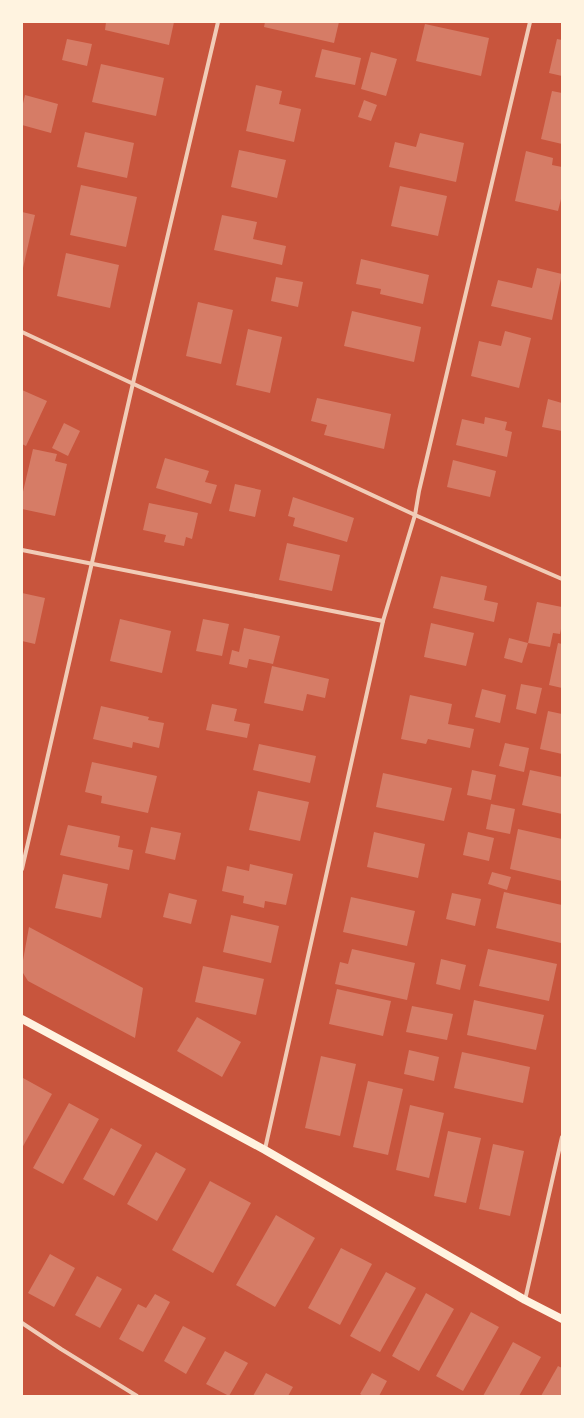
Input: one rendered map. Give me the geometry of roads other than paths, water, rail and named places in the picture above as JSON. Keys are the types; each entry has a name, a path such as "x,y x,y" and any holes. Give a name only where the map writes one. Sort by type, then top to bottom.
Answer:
{"main road":[{"path":"22,1019 265,1150 525,1300 562,1319"}],"street":[{"path":"22,869 133,383 218,22"},
{"path":"265,1150 383,621 415,515 419,491 530,22"},
{"path":"22,332 415,515 562,579"},
{"path":"22,550 383,621"},
{"path":"525,1300 562,1137"},
{"path":"22,1323 137,1396"}]}
